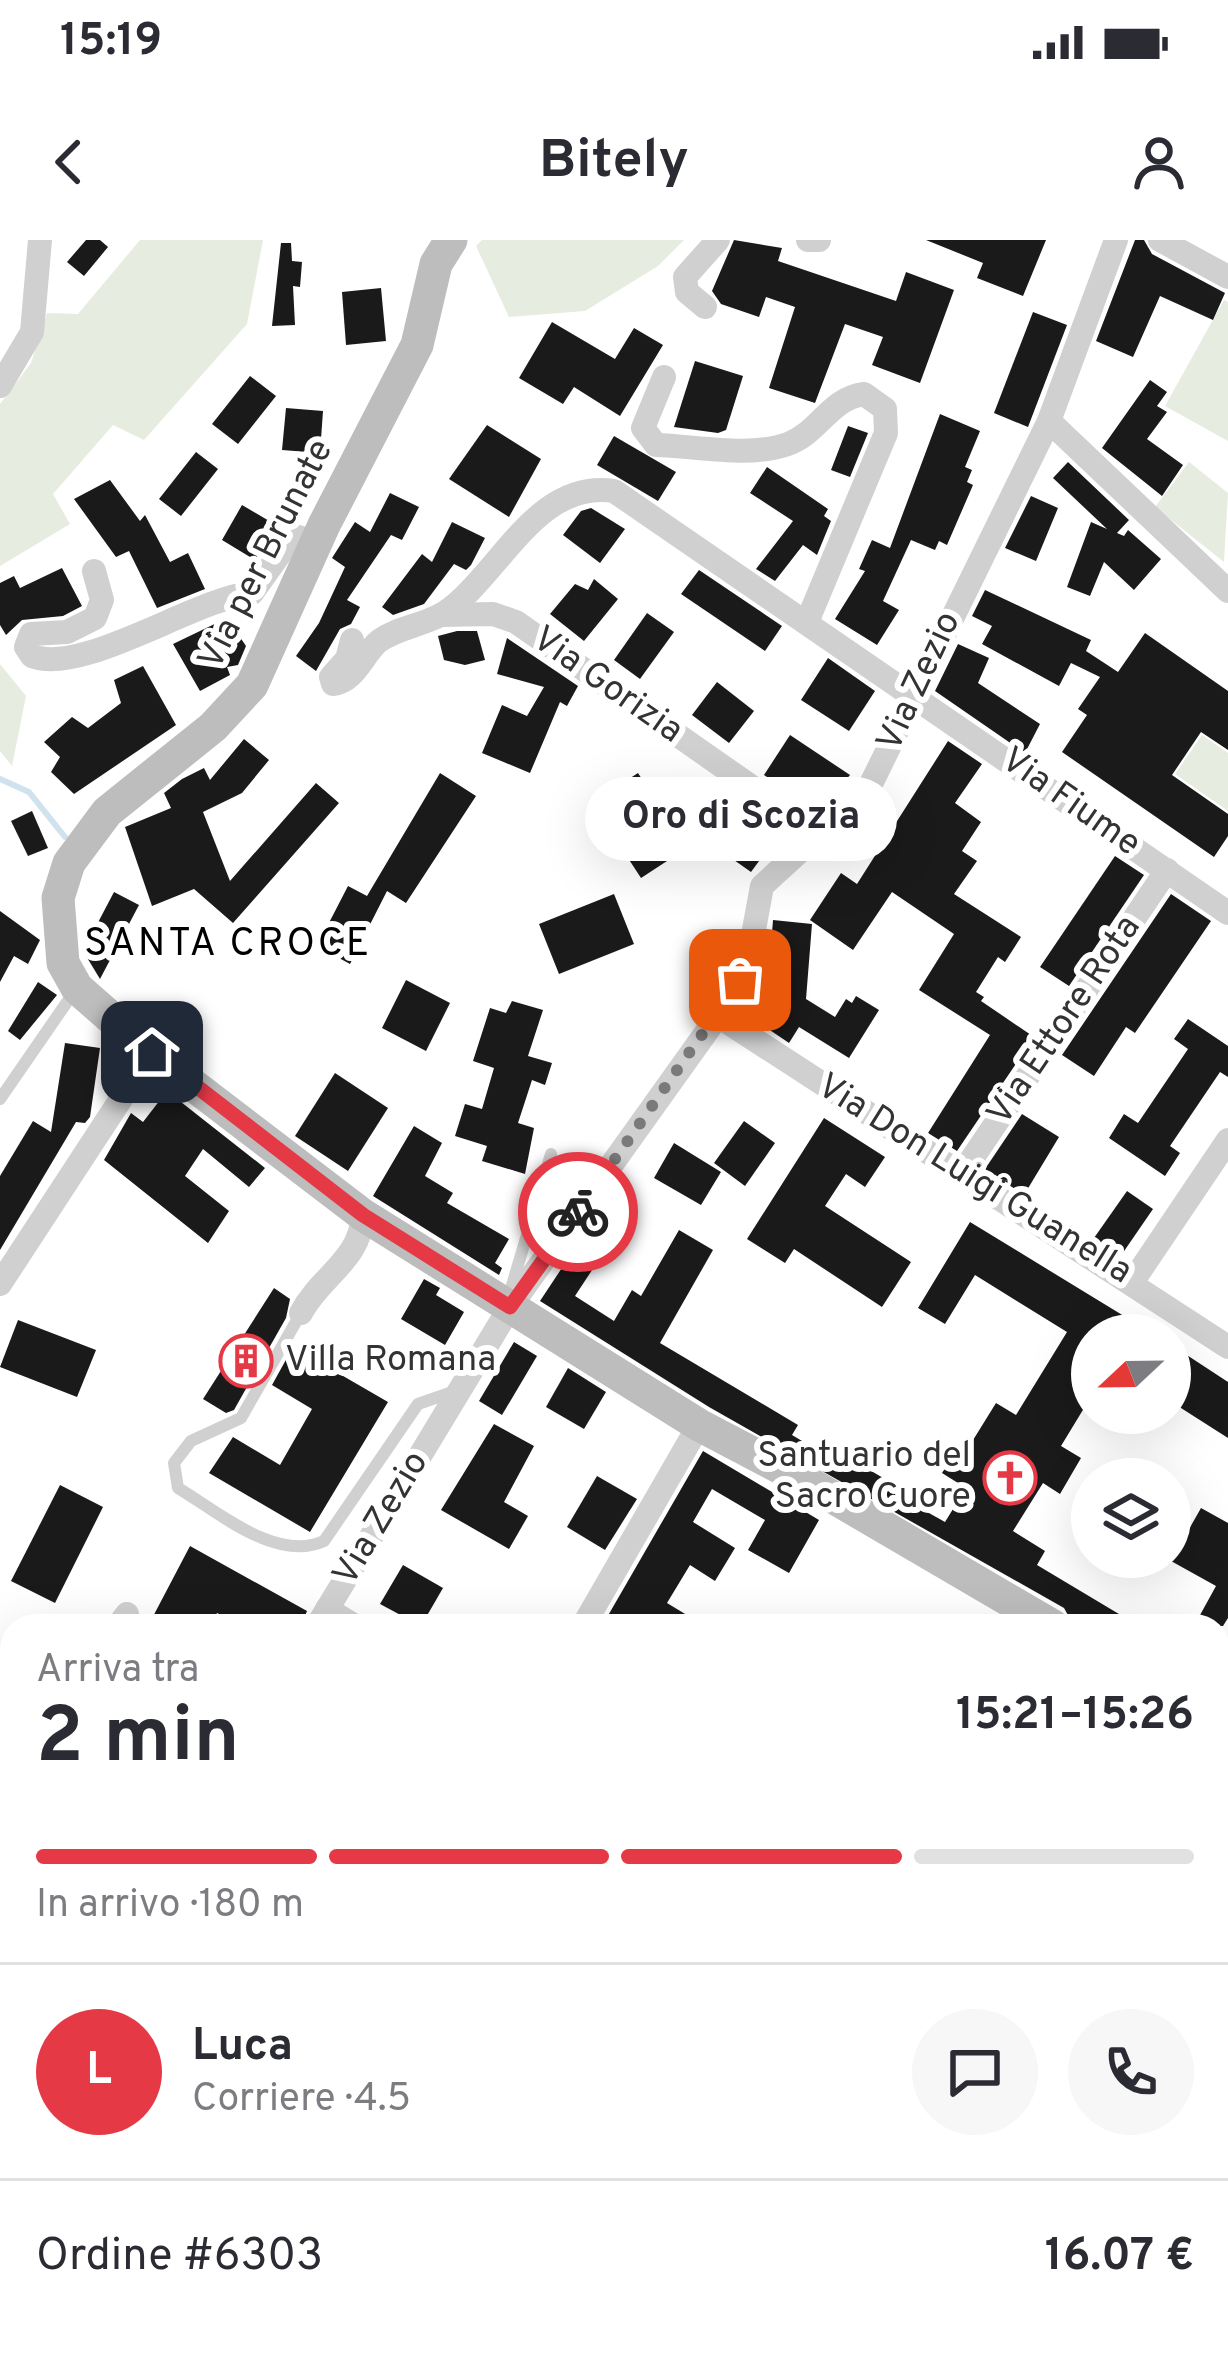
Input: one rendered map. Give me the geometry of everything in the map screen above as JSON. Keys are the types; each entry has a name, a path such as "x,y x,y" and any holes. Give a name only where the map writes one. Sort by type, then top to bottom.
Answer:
{"street":[{"path":"0,386 32,332 40,240"},
{"name":"Via per Brunate","path":"77,988 63,962 59,937 58,898 70,863 107,812 213,727 252,686 316,543 417,345 436,264 451,240"},
{"path":"704,307 687,292 685,277 718,240"},
{"path":"808,240 819,240"},
{"name":"Via Zezio","path":"324,1614 462,1388 507,1305 718,1016 746,967 763,886 869,788 1049,421 1116,240"},
{"path":"1160,240 1228,277"},
{"path":"664,376 643,428 656,445 758,450 790,444 842,397 864,394 885,409 886,433 807,622"},
{"path":"1049,421 1228,590"},
{"name":"Via Gorizia","path":"442,615 510,543 567,495 590,487 614,491"},
{"name":"Via Fiume","path":"614,491 1228,913"},
{"path":"94,571 102,600 95,618 68,632 31,634 26,647 32,656 53,660 76,654 156,627 223,595 252,593 295,536 316,543"},
{"name":"Via Gorizia","path":"352,640 347,659 331,676 333,684 346,680 380,640 442,615 493,614 516,622 819,835"},
{"name":"Via Ettore Rota","path":"963,1172 1167,870"},
{"path":"77,988 363,1215 699,1425 802,1479 1033,1614"},
{"name":"Via Don Luigi Guanella","path":"718,1016 1133,1281 1228,1347"},
{"path":"0,1284 152,1052"},
{"path":"1133,1281 1228,1140"},
{"path":"302,1313 312,1292 350,1258 361,1239 363,1215"},
{"path":"590,1614 699,1425"}],"lane":[{"path":"0,1099 77,988"},
{"path":"507,1305 551,1154"},
{"path":"302,1313 241,1418 221,1432 190,1442 174,1463 178,1487 270,1541 296,1548 324,1541 418,1404 462,1388"}],"shaded area":[{"path":"140,240 263,240 247,324 144,440 113,425 53,494 70,524 0,566 0,404 31,363 47,313 78,314"},
{"path":"482,240 684,240 658,266 585,311 509,317 476,246"},
{"path":"1224,300 1228,302 1228,441 1165,406"},
{"path":"1189,462 1228,493 1224,562 1155,507"},
{"path":"0,664 26,696 12,766 0,751"},
{"path":"1202,735 1228,753 1228,811 1175,774"}],"building":[{"path":"86,240 100,240 108,247 84,276 67,262"},
{"path":"734,240 782,248 778,261 896,301 906,272 954,290 920,383 872,365 883,337 845,324 815,403 769,388 795,307 766,297 759,317 721,304 712,291"},
{"path":"926,240 1046,240 1023,296 977,278 983,263"},
{"path":"1135,240 1144,240 1152,254 1225,293 1213,320 1160,296 1133,357 1096,341"},
{"path":"281,243 291,243 292,261 302,262 300,287 293,286 295,325 272,326"},
{"path":"381,288 386,341 346,345 342,292"},
{"path":"1033,312 1067,325 1028,427 994,413"},
{"path":"552,322 615,359 634,328 663,345 620,416 574,387 563,404 519,378"},
{"path":"695,361 743,376 726,430 674,427"},
{"path":"250,376 276,396 238,444 212,424"},
{"path":"1150,380 1167,392 1157,406 1167,412 1147,439 1183,465 1162,496 1102,448"},
{"path":"286,408 323,411 320,453 282,450"},
{"path":"940,414 980,431 965,467 972,470 967,482 973,485 947,545 939,541 935,550 911,540 883,601 899,610 877,645 835,619 865,571 859,569 872,540 890,548"},
{"path":"487,425 541,459 509,517 449,479"},
{"path":"848,426 868,433 850,477 831,470"},
{"path":"614,436 676,472 658,501 597,465"},
{"path":"196,452 218,469 181,516 159,499"},
{"path":"1068,462 1129,520 1117,533 1124,536 1128,530 1161,559 1134,590 1104,562 1090,596 1067,587 1091,522 1107,529 1053,478"},
{"path":"767,467 828,509 824,516 831,521 817,555 803,545 775,581 756,569 793,521 750,493"},
{"path":"110,480 140,521 145,515 170,562 188,553 205,589 157,608 129,551 116,557 74,499"},
{"path":"390,493 419,507 402,540 391,535 347,600 360,607 351,624 340,629 316,671 296,656 319,623 345,567 332,558 355,522 370,532"},
{"path":"1031,496 1058,508 1036,561 1005,548"},
{"path":"242,505 276,525 255,560 222,540"},
{"path":"591,508 625,529 600,563 563,535 581,511"},
{"path":"452,522 485,538 471,565 466,570 454,564 424,604 393,615 382,607 422,554 432,562"},
{"path":"62,568 82,606 63,616 22,620 6,635 0,625 0,583 14,576 20,588"},
{"path":"699,570 782,626 765,651 681,594"},
{"path":"594,579 618,599 584,641 550,614 575,584 588,590"},
{"path":"985,590 1091,640 1086,651 1118,672 1145,633 1228,691 1228,750 1201,732 1172,775 1228,814 1228,836 1214,857 1062,752 1087,715 1078,709 1100,677 1071,663 1059,686 982,644 992,626 972,616"},
{"path":"647,613 674,632 640,679 614,660"},
{"path":"227,618 246,646 238,665 227,667 230,675 200,691 173,644"},
{"path":"477,631 485,660 465,665 444,660 438,636"},
{"path":"507,638 578,686 567,706 560,702 530,773 482,753 502,705 527,716 544,687 497,674"},
{"path":"958,644 989,658 978,683 1040,724 1025,753 935,691"},
{"path":"828,658 875,691 849,731 801,700"},
{"path":"143,666 176,725 74,794 51,772 60,757 44,742 72,717 88,728 121,703 114,680"},
{"path":"717,682 754,711 729,743 692,715"},
{"path":"790,735 850,775 819,812 764,775"},
{"path":"244,739 269,760 242,793 203,812 230,881 316,783 339,803 233,923 194,889 152,906 125,827 171,808 164,793 182,779 204,768 210,780"},
{"path":"948,741 982,764 955,803 981,822 962,851 977,861 954,894 1021,937 1005,962 998,957 976,992 984,997 981,1001 1034,1037 957,1151 928,1133 990,1035 919,990 954,934 892,892 853,950 810,920 841,873 857,884"},
{"path":"440,773 476,796 406,903 387,891 350,964 317,946 348,886 367,896"},
{"path":"638,773 687,848 641,878 592,803"},
{"path":"32,811 48,848 28,856 11,821"},
{"path":"740,831 767,850 751,872 724,853"},
{"path":"1115,856 1144,875 1069,986 1040,967"},
{"path":"114,892 139,905 100,979 83,951"},
{"path":"614,894 634,944 559,974 539,924"},
{"path":"1171,894 1211,921 1135,1033 1126,1027 1094,1076 1062,1055"},
{"path":"0,911 40,940 28,964 14,956 0,982"},
{"path":"773,920 812,924 806,999 835,1017 846,999 852,1003 856,996 879,1010 849,1058 799,1027 789,1043 752,1018 780,974 769,973"},
{"path":"406,980 450,1003 426,1051 382,1028"},
{"path":"38,982 57,995 20,1040 8,1031"},
{"path":"512,1001 543,1010 528,1056 552,1063 545,1085 532,1080 518,1123 534,1128 525,1174 482,1161 487,1146 455,1136 465,1104 482,1109 494,1068 473,1061 490,1008 506,1013"},
{"path":"1188,1019 1228,1046 1228,1077 1220,1072 1170,1146 1180,1153 1165,1176 1109,1138 1124,1114 1138,1123 1188,1049 1174,1039"},
{"path":"65,1043 100,1048 90,1117 85,1123 76,1122 0,1250 0,1176 33,1121 51,1132"},
{"path":"335,1073 388,1108 348,1171 295,1136"},
{"path":"167,1091 265,1168 249,1187 203,1149 185,1176 229,1211 208,1243 104,1160 131,1113 143,1122"},
{"path":"1022,1114 1059,1137 1024,1195 985,1169"},
{"path":"824,1118 885,1157 865,1187 846,1174 825,1206 911,1262 882,1307 794,1249 785,1263 747,1239"},
{"path":"744,1121 775,1143 745,1186 714,1163"},
{"path":"414,1126 442,1143 425,1176 453,1193 447,1203 509,1239 495,1263 502,1268 499,1275 373,1196"},
{"path":"674,1143 721,1172 701,1205 654,1178"},
{"path":"1127,1191 1153,1209 1120,1257 1094,1238"},
{"path":"611,1194 632,1209 575,1296 614,1321 632,1290 641,1296 679,1230 713,1250 660,1343 798,1425 792,1435 851,1470 856,1462 890,1482 886,1489 945,1522 966,1488 942,1473 957,1448 965,1453 996,1403 1016,1415 1067,1332 975,1275 945,1324 918,1308 970,1222 1121,1314 1071,1314 1071,1430 1061,1446 1081,1458 1071,1458 1071,1475 1060,1494 1043,1483 1013,1531 1045,1551 1037,1565 1119,1614 1067,1614 709,1407 540,1301"},
{"path":"424,1279 440,1288 436,1295 464,1312 445,1345 401,1319"},
{"name":"Villa Romana","path":"274,1288 290,1299 286,1318 234,1410 226,1413 203,1399"},
{"path":"18,1320 96,1350 77,1397 0,1367"},
{"path":"514,1342 537,1356 502,1415 479,1401"},
{"path":"293,1347 388,1402 310,1532 209,1473 233,1437 280,1465 312,1409 272,1385"},
{"path":"1191,1358 1228,1382 1228,1438 1191,1414"},
{"path":"568,1368 606,1392 584,1429 546,1407"},
{"path":"494,1424 534,1446 504,1502 528,1516 509,1549 441,1510"},
{"path":"703,1451 819,1520 789,1573 748,1550 765,1520 712,1489 693,1522 735,1548 715,1581 690,1565 667,1603 685,1614 609,1614"},
{"path":"597,1476 637,1499 605,1550 567,1527"},
{"path":"60,1485 103,1507 55,1603 11,1581"},
{"path":"1201,1508 1228,1523 1228,1614 1201,1614 1216,1586 1191,1572 1191,1526"},
{"path":"190,1546 307,1611 306,1614 154,1614"},
{"path":"403,1565 443,1588 428,1614 399,1614 380,1604"}],"waterway":[{"path":"0,779 29,792 65,837"}],"way so far":[{"path":"578,1212 740,980"}],"place":[{"name":"Oro di Scozia","path":"740,980"},
{"name":"Villa Romana","path":"246,1361"},
{"name":"Santuario del Sacro Cuore","path":"1010,1478"}],"district":[{"name":"SANTA CROCE","path":"228,945"}],"route":[{"path":"152,1052 363,1215 510,1307 578,1212"}]}
